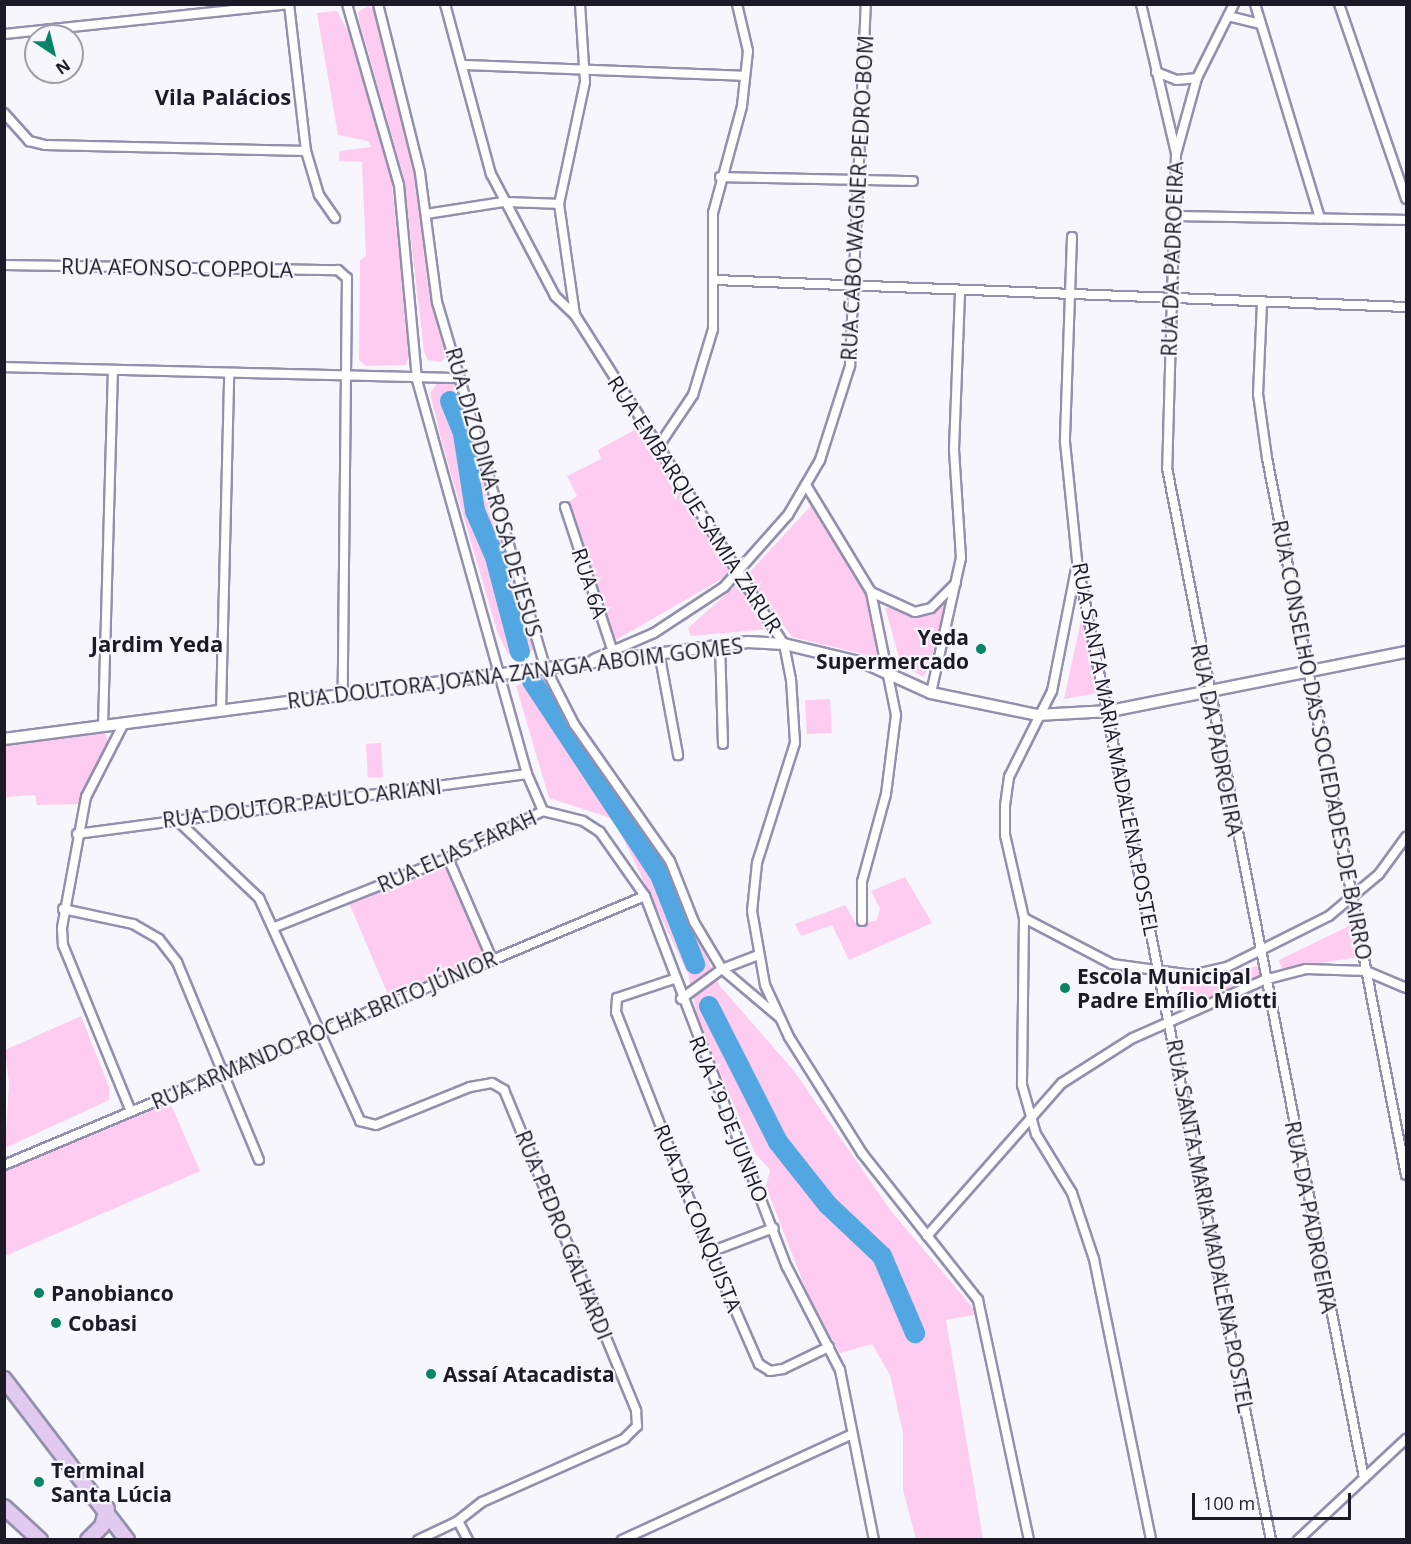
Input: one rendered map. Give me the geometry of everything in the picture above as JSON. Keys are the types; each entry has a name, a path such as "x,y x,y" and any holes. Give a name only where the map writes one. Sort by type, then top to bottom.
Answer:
{"main road":[{"path":"4,1379 107,1509 127,1539"},
{"path":"4,1507 40,1539"},
{"path":"88,1539 102,1526 107,1509"}],"street":[{"path":"4,34 288,4 306,151 319,195 335,218"},
{"path":"347,4 399,185 417,380 502,673 527,774 543,811"},
{"name":"RUA DIZODINA ROSA DE JESUS","path":"378,4 426,214 437,302 545,667 574,724 670,861 694,922 722,969 781,1019"},
{"path":"445,4 503,202 555,296 576,318"},
{"path":"576,318 559,204 585,71 580,4"},
{"path":"660,444 680,420 706,361 715,280 712,236 720,177 742,106 748,51 737,4"},
{"name":"RUA CABO WAGNER PEDRO BOM","path":"614,656 700,605 740,571 806,485 848,383 858,289 866,4"},
{"path":"1141,4 1176,154"},
{"name":"RUA DA PADROEIRA","path":"1234,4 1197,78 1176,154 1178,216 1172,298 1167,468 1258,952 1364,1478"},
{"path":"1256,4 1320,218"},
{"path":"1340,4 1407,199"},
{"path":"1228,16 1261,24"},
{"path":"463,65 745,76"},
{"path":"1156,72 1177,80 1197,78"},
{"path":"4,114 28,141 45,145 306,151"},
{"path":"720,177 860,183 913,182"},
{"path":"426,214 503,202 559,204"},
{"path":"1178,216 1407,220"},
{"name":"RUA SANTA MARIA MADALENA POSTEL","path":"1072,237 1065,442 1077,561 1110,711 1270,1539"},
{"name":"RUA AFONSO COPPOLA","path":"4,265 338,270 346,278 348,376"},
{"path":"715,280 858,289 960,290 1407,307"},
{"path":"931,693 958,580 954,449 960,290"},
{"name":"RUA CONSELHO DAS SOCIEDADES DE BAIRRO","path":"1262,303 1259,403 1310,670 1350,899 1407,1175"},
{"name":"RUA EMBARQUE SAMIA ZARUR","path":"576,318 660,444 784,644 795,743 757,863 754,941 781,1019"},
{"path":"4,367 348,376 417,380 460,378"},
{"path":"103,726 113,370"},
{"path":"221,710 229,373"},
{"path":"343,694 348,376"},
{"path":"806,485 871,592 890,674 895,739 862,882 862,921"},
{"name":"RUA 6A","path":"565,507 614,656"},
{"path":"1077,561 1060,664 1009,777 1005,806 1005,835 1024,918 1022,1085 1036,1134 1072,1193 1094,1258 1151,1539"},
{"path":"871,592 915,612 938,604 958,580"},
{"path":"720,644 723,744"},
{"name":"RUA DOUTORA JOANA ZANAGA ABOIM GOMES","path":"4,739 582,663 614,656 720,644 784,644 890,674 931,693 1037,715 1110,711 1407,652"},
{"path":"659,652 678,755"},
{"path":"123,723 86,797 63,909 63,945 131,1112"},
{"name":"RUA DOUTOR PAULO ARIANI","path":"77,834 527,774"},
{"name":"RUA ELIAS FARAH","path":"275,927 448,858 543,811 594,826 627,864"},
{"path":"176,819 247,883 275,927 316,1032"},
{"path":"1024,918 1101,960 1160,974 1192,975 1258,952 1302,933 1350,899 1394,858 1407,837"},
{"path":"448,858 492,959"},
{"name":"RUA 19 DE JUNHO","path":"627,864 645,896 681,999 774,1228 787,1267 840,1370 874,1539"},
{"name":"RUA ARMANDO ROCHA BRITO JÚNIOR","path":"4,1165 316,1032 645,896"},
{"path":"63,909 113,916 159,939 188,982 259,1160"},
{"path":"681,999 722,969 758,955"},
{"path":"927,1236 1032,1116 1079,1072 1170,1022 1264,980 1306,969 1366,971 1407,988"},
{"name":"RUA DA CONQUISTA","path":"674,979 617,998 616,1012 710,1252 759,1364 770,1371 783,1368 829,1347"},
{"path":"781,1019 862,1153 927,1236 967,1282 985,1316 1029,1539"},
{"name":"RUA PEDRO GALHARDI","path":"316,1032 360,1121 376,1125 470,1087 492,1083 504,1090 638,1419 624,1440 482,1502 458,1521 418,1539"},
{"path":"710,1252 774,1228"},
{"path":"622,1539 852,1434"},
{"path":"1298,1539 1407,1439"},
{"path":"458,1521 468,1539"}],"shaded area":[{"path":"368,6 376,11 415,168 449,352 441,362 428,360 424,352 404,179 359,20 358,12"},
{"path":"337,11 356,47 391,176 410,356 405,365 366,366 359,360 360,260 366,256 362,162 339,161 339,151 371,147 368,141 338,135 317,13"},
{"path":"438,382 457,384 504,537 533,649 529,655 508,654 497,631 442,443 430,393"},
{"path":"645,424 737,570 607,645 562,506 577,496 567,476 601,459 598,450"},
{"path":"811,506 868,597 886,649 883,659 792,637 747,575"},
{"path":"741,581 770,629 691,636 688,628"},
{"path":"952,598 924,677 901,665 885,607 920,615"},
{"path":"1082,616 1106,692 1064,699"},
{"path":"536,677 546,679 572,730 663,859 719,985 794,1071 891,1211 978,1314 946,1320 983,1539 916,1539 903,1490 903,1433 890,1375 872,1344 840,1353 810,1300 766,1187 770,1170 755,1153 699,1024 688,974 614,819 549,798 516,686"},
{"path":"830,699 832,733 807,734 805,700"},
{"path":"105,732 108,742 79,804 37,805 35,795 5,797 4,745"},
{"path":"381,743 383,777 368,778 366,744"},
{"path":"446,860 487,958 390,999 348,901"},
{"path":"905,877 932,923 849,960 832,925 801,936 795,924 845,905 857,925 877,920 880,909 871,891"},
{"path":"1355,923 1359,957 1282,969 1279,960"},
{"path":"1258,966 1260,978 1185,1006 1179,981"},
{"path":"81,1016 109,1087 109,1100 5,1148 9,1084 5,1050"},
{"path":"167,1096 200,1171 5,1256 5,1163"}],"waterway":[{"path":"450,401 463,434 475,511 495,557 520,652"},
{"path":"532,681 660,875 695,964"},
{"path":"709,1006 778,1142 828,1205 882,1256 915,1333"}],"place":[{"name":"Yeda Supermercado","path":"981,649"},
{"name":"Escola Municipal Padre Emílio Miotti","path":"1065,988"},
{"name":"Panobianco","path":"39,1293"},
{"name":"Cobasi","path":"56,1323"},
{"name":"Assaí Atacadista","path":"431,1374"},
{"name":"Terminal Santa Lúcia","path":"39,1482"}],"district":[{"name":"Vila Palácios","path":"223,97"},
{"name":"Jardim Yeda","path":"157,644"}]}
